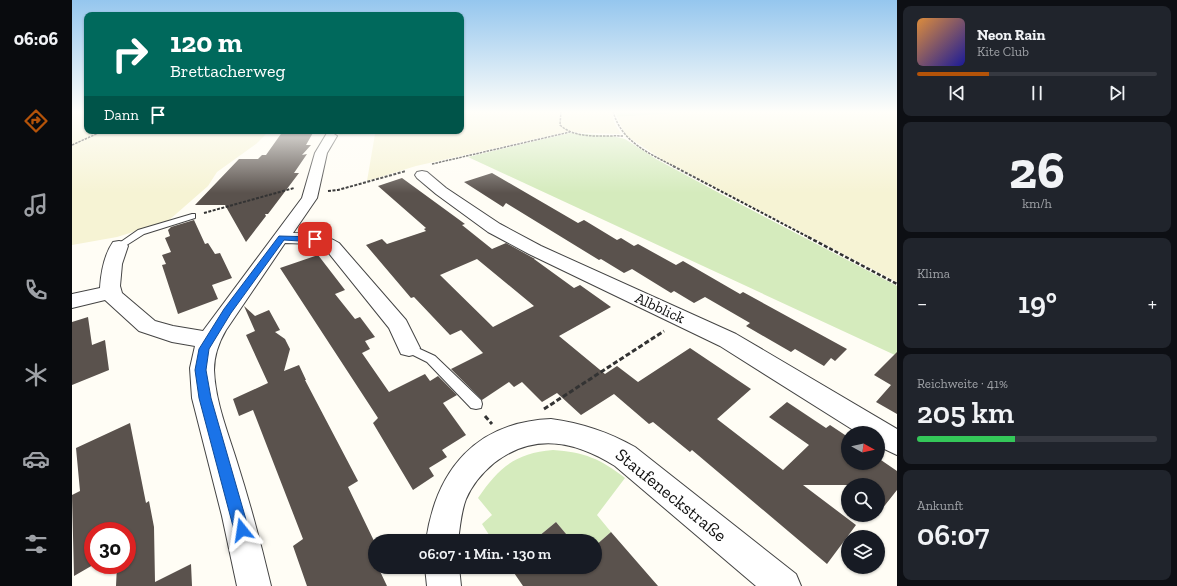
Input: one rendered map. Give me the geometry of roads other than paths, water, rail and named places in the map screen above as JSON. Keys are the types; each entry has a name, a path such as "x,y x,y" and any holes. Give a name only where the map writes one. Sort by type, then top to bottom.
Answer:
{"street":[{"path":"254,586 202,381 202,360 208,340 227,311 282,238 306,203 313,188 321,153 330,138"},
{"name":"Albblick","path":"420,170 472,214 506,235 683,318 748,351 897,443"},
{"path":"282,238 315,239 326,242 334,247 398,325 409,348"},
{"path":"110,292 113,264 119,246"},
{"path":"110,292 138,320 147,326 172,334 208,340"},
{"path":"72,301 110,292"},
{"name":"Staufeneckstraße","path":"443,534 444,517 448,502 463,474 473,463 492,448 515,437 536,432 558,431 595,439 619,452 641,468 784,586"},
{"path":"443,574 444,586"}],"lane":[{"path":"119,246 141,232 192,216"},
{"path":"409,348 431,359 476,404"}]}
